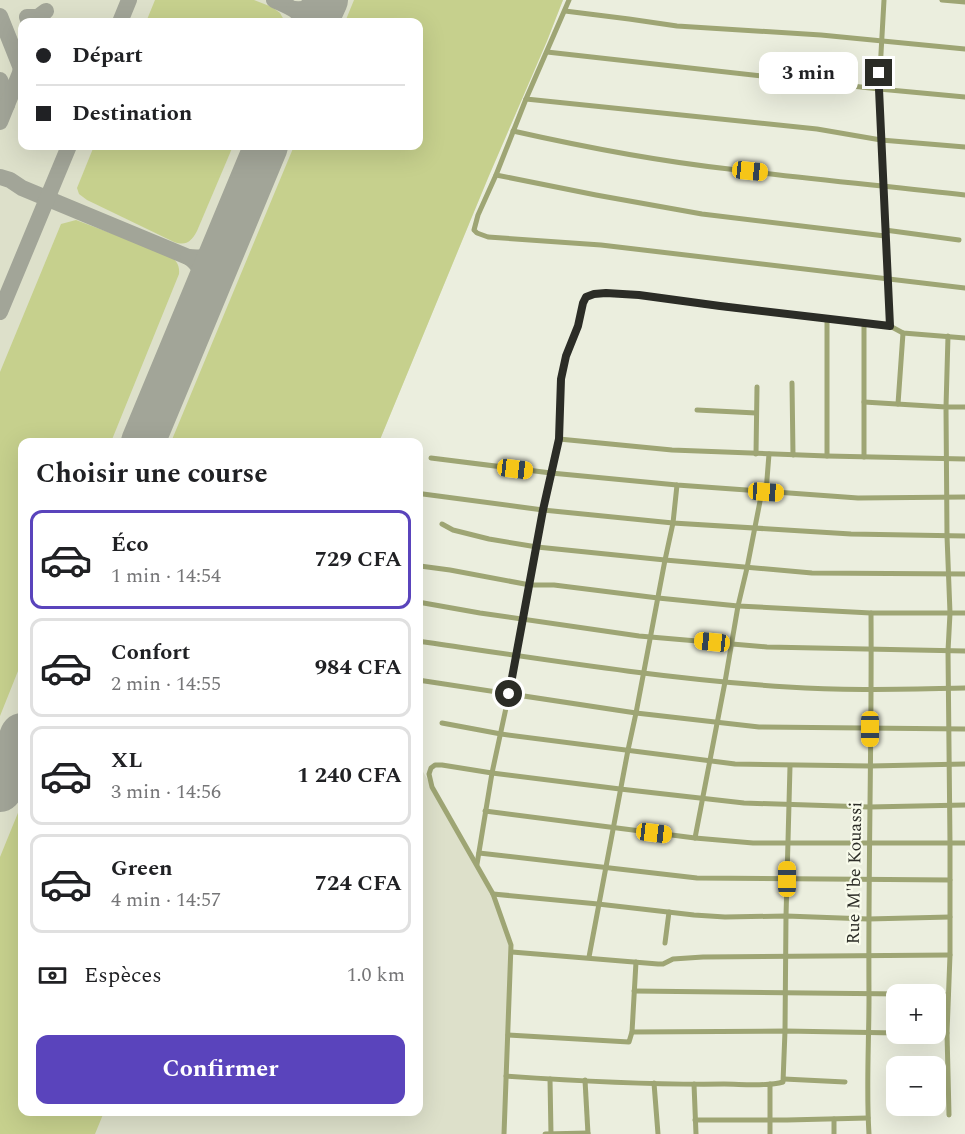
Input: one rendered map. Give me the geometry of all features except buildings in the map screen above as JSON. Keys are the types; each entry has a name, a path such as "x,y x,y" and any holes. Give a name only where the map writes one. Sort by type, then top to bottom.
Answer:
{"street":[{"path":"569,0 478,215 474,230 477,233 488,237 601,245 965,288"},
{"path":"884,0 879,89 890,326"},
{"path":"942,0 965,2"},
{"path":"565,12 677,26 821,35 965,49"},
{"path":"547,52 965,97"},
{"path":"526,99 817,129 881,140 965,147"},
{"path":"513,131 619,152 728,169 965,195"},
{"path":"496,175 702,214 959,240"},
{"path":"477,864 492,773 559,439 561,379 566,356 586,297 594,294 639,295 890,326 903,333 965,338"},
{"path":"827,320 827,456"},
{"path":"864,324 864,456"},
{"path":"898,404 903,333"},
{"path":"948,336 946,407 950,613 948,651 950,955 947,1033 949,1115"},
{"path":"792,382 793,455"},
{"path":"756,454 757,387"},
{"path":"864,402 965,407"},
{"path":"697,410 756,413"},
{"path":"559,439 672,450 965,459"},
{"path":"695,838 738,606 764,492 769,454"},
{"path":"431,458 551,473 764,492 858,498 965,497"},
{"path":"589,957 664,560 673,523 677,485"},
{"path":"423,494 543,510 673,523 803,532 965,536"},
{"path":"442,524 453,531 468,535 537,547 747,568 813,573 965,574"},
{"path":"423,566 530,585 554,585 738,606 871,613 965,613"},
{"path":"423,603 621,634 732,644 767,647 965,651"},
{"name":"Rue M'be Kouassi","path":"869,1134 868,919 871,613"},
{"path":"423,642 644,674 725,682 871,690 965,688"},
{"path":"423,681 636,713 759,727 965,729"},
{"path":"442,723 501,734 735,764 790,766 965,764"},
{"path":"504,1134 512,952 494,894 432,787 429,774 435,765 744,803 869,807 965,805"},
{"path":"506,1076 654,1083 781,1083 784,1079 786,1031 787,842 790,766"},
{"path":"485,811 695,838 753,843 965,843"},
{"path":"479,853 698,878 950,880"},
{"path":"494,894 724,917 786,916 868,919 950,917"},
{"path":"665,943 669,912"},
{"path":"512,952 663,964 673,959 950,955"},
{"path":"508,1035 629,1042 632,1032 636,962"},
{"path":"634,992 886,994"},
{"path":"632,1032 886,1033"},
{"path":"550,1079 551,1134"},
{"path":"784,1079 845,1082"},
{"path":"544,1134 588,1133 585,1080"},
{"path":"654,1083 658,1134"},
{"path":"770,1083 770,1134"},
{"path":"694,1084 696,1134"},
{"path":"695,1120 868,1118"},
{"path":"834,1119 834,1134"}],"shaded area":[{"path":"0,0 563,0 381,438 18,438 18,1116 423,1116 423,772 493,894 511,945 504,1134 0,1134"}],"green space":[{"path":"155,0 254,0 272,7 283,18 148,18"},
{"path":"354,0 563,0 381,438 173,438 292,150 423,150 423,18 347,18"},
{"path":"92,150 231,150 197,231 190,240 182,244 87,200 79,194 77,188"},
{"path":"76,220 169,255 177,263 179,274 113,438 18,438 18,671 0,716 0,372 61,224"},
{"path":"18,813 18,1116 102,1116 95,1134 0,1134 0,857"}],"taxiway":[{"path":"122,18 129,0"},
{"path":"274,0 296,11 302,18"},
{"path":"294,9 310,8 324,0"},
{"path":"27,18 38,17 46,11"},
{"path":"0,16 18,61"},
{"path":"0,122 18,78"},
{"path":"0,80 6,94 7,105"},
{"path":"0,312 67,150"},
{"path":"0,177 188,257 199,267 206,291"},
{"path":"188,257 209,256 226,243"},
{"path":"0,770 14,755"}],"runway":[{"path":"318,18 326,0"},
{"path":"145,438 264,150"},
{"path":"0,790 18,745"}],"route":[{"path":"509,694 543,510 559,439 561,379 566,356 581,318 586,297 606,293 639,295 890,326 879,73"}]}
